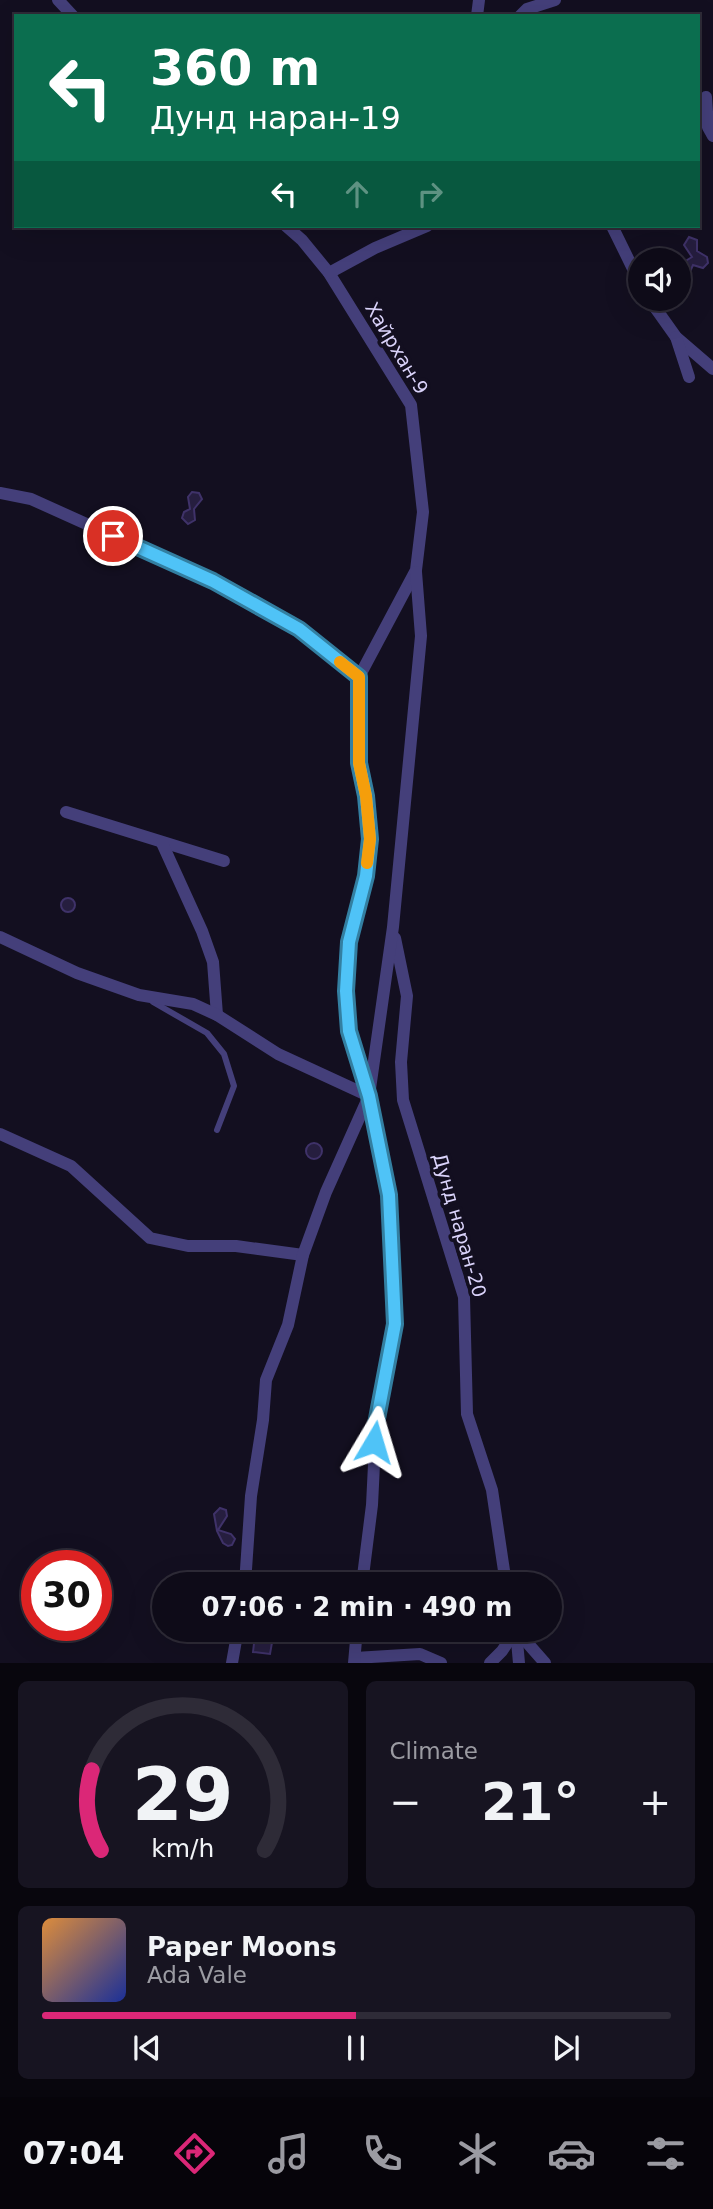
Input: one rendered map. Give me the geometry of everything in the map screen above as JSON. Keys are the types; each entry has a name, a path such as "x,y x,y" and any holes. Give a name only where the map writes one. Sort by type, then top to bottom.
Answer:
{"street":[{"path":"58,0 71,14"},
{"path":"522,14 527,9 555,0"},
{"path":"706,98 708,127 713,136"},
{"name":"Хайрхан-9","path":"288,228 302,240 329,273 411,405 423,512 416,570"},
{"path":"329,273 375,248 422,228"},
{"path":"613,228 628,259"},
{"path":"658,311 676,337 713,369"},
{"path":"676,337 689,377"},
{"path":"0,493 31,499 213,581 299,629 359,677"},
{"path":"364,1572 372,1505 376,1424 395,1324 389,1195 369,1096 349,1031 346,991 349,942 366,876 370,839 366,796 359,763 359,677 416,570"},
{"path":"246,1572 251,1496 266,1381 288,1325 303,1255 326,1192 369,1096 393,928 421,636 416,570"},
{"path":"66,812 224,861"},
{"path":"162,843 202,931 213,962 217,1015"},
{"name":"Дунд наран-20","path":"393,928 407,996 401,1062 404,1101 464,1297 467,1414 492,1490 504,1572"},
{"path":"0,937 77,973 139,995 193,1004 217,1015 278,1054 369,1096"},
{"path":"0,1134 71,1166 150,1238 188,1246 236,1246 303,1255"},
{"path":"232,1663 236,1642"},
{"path":"356,1642 354,1661 420,1654 441,1663"},
{"path":"490,1663 508,1642"},
{"path":"517,1642 519,1663"},
{"path":"527,1642 545,1663"}],"lane":[{"path":"139,995 207,1033 224,1054 234,1086 217,1130"}],"building":[{"path":"689,237 697,240 697,251 707,257 708,263 703,268 693,265 691,270 691,248 684,245"},
{"path":"192,492 199,493 202,499 194,509 195,520 188,524 182,518 184,512 190,509 188,497"},
{"path":"65,898 71,898 75,905 71,912 65,912 61,908 61,902"},
{"path":"314,1143 322,1151 314,1159 306,1151"},
{"path":"220,1508 226,1510 227,1516 218,1530 231,1534 235,1539 232,1545 223,1543 217,1531 214,1514"},
{"path":"254,1642 272,1642 270,1654 253,1652"}],"slow traffic":[{"path":"340,662 359,677 359,763 366,796 370,839 367,863"}],"route":[{"path":"113,536 213,581 299,629 359,677 359,763 366,796 370,839 366,876 349,942 346,991 349,1031 369,1096 389,1195 395,1324 374,1442"}]}
